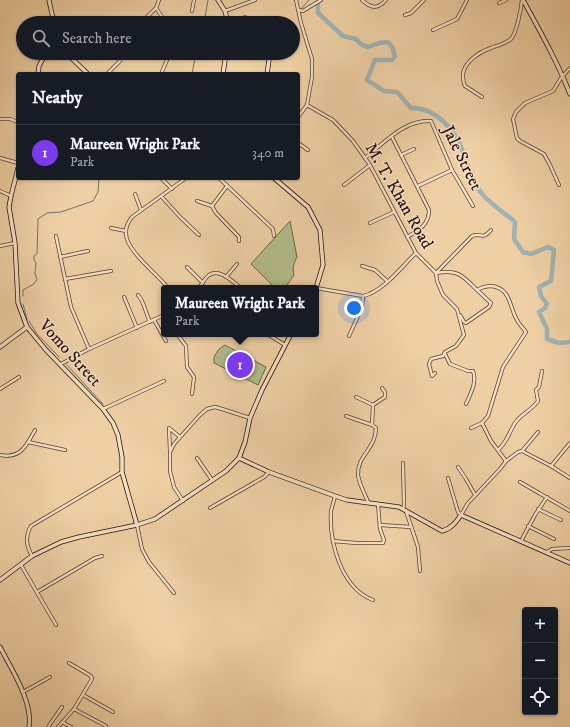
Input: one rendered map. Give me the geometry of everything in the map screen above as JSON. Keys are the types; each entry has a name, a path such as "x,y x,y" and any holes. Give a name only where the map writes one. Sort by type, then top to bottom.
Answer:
{"main road":[{"path":"49,0 52,16"},
{"path":"218,0 226,16"},
{"path":"523,0 563,77 570,94"},
{"path":"38,72 42,60"},
{"path":"73,60 86,72"},
{"path":"223,72 225,60"},
{"path":"267,72 269,60"},
{"name":"Vomo Street","path":"16,176 9,207 15,243 18,303 27,327 46,350 103,409 113,423 118,435 122,457 122,472 137,525"},
{"path":"276,180 308,207 320,230 323,265 317,285"},
{"path":"0,347 27,327"},
{"path":"0,580 32,556 52,546 70,539 137,525 161,516 226,471 238,458 245,442 250,418 269,374 289,337"},
{"path":"238,458 269,472 347,500 368,502 404,510 442,531 447,530 461,515 570,563"},
{"path":"0,647 28,703 30,713 29,727"}],"street":[{"path":"148,16 156,8 159,0"},
{"path":"192,11 194,0"},
{"path":"242,0 243,4"},
{"path":"225,11 255,0"},
{"path":"296,0 299,16"},
{"path":"298,10 303,11 321,0"},
{"path":"362,0 375,7 381,5 386,0"},
{"path":"405,15 411,13 424,0"},
{"path":"433,30 457,19 467,0"},
{"path":"499,3 506,0"},
{"path":"482,97 465,86 462,77 465,66 476,56 491,48 503,44 512,38 521,12 523,0"},
{"path":"156,8 161,16"},
{"path":"300,19 312,59 312,78 306,105 300,114"},
{"path":"109,72 120,60"},
{"path":"162,72 167,60"},
{"path":"559,185 544,154 520,141 512,119 516,112 525,103 536,97 550,93 570,68"},
{"name":"M. T. Khan Road","path":"306,105 332,120 353,141 370,165 416,253 435,272"},
{"path":"0,119 10,119 16,121"},
{"name":"Jale Street","path":"392,137 401,129 413,123 426,120 431,121 452,170 473,206"},
{"path":"365,158 392,137 429,210 424,227 407,237"},
{"path":"300,144 308,150"},
{"path":"401,155 414,149"},
{"path":"0,158 16,162"},
{"path":"344,185 370,165"},
{"path":"418,186 452,170"},
{"path":"163,180 172,189"},
{"path":"165,285 130,247 126,236 126,231 132,217 183,180"},
{"path":"221,180 273,229 274,236"},
{"path":"212,206 227,186"},
{"path":"0,191 11,196"},
{"path":"135,194 141,210"},
{"path":"161,196 199,235"},
{"path":"197,201 212,206 216,213 239,237 239,241"},
{"path":"370,223 394,212"},
{"path":"111,228 126,231"},
{"path":"435,272 472,236 483,237 491,230"},
{"path":"56,236 71,307 89,349"},
{"path":"0,246 15,243"},
{"path":"60,257 88,251"},
{"path":"319,289 363,296 376,291 416,253"},
{"path":"226,277 237,264"},
{"path":"362,266 375,270 387,281"},
{"path":"187,267 203,283 210,275 214,273 226,277 237,285"},
{"path":"65,279 111,271"},
{"path":"446,271 460,274 489,300 491,303 489,307 466,323 464,322 457,309 443,294 435,272 446,271"},
{"path":"471,428 482,423 488,416 503,367 526,332 517,320 507,295 501,288 482,286 477,290"},
{"path":"138,295 142,299 150,322"},
{"path":"349,336 362,307 363,296"},
{"path":"124,297 137,328"},
{"path":"435,373 432,376 429,360 433,357 440,357 445,354 448,350 456,346 464,335 457,309"},
{"path":"61,364 89,349 161,317"},
{"path":"154,320 161,332"},
{"path":"164,337 166,341"},
{"path":"179,337 186,346 187,367 194,377 192,394"},
{"path":"272,337 285,345"},
{"path":"445,354 446,359 450,364 473,371 475,377 474,385 466,404"},
{"path":"498,450 505,443 516,422 538,401 536,390 539,387 542,371"},
{"path":"0,389 19,377"},
{"path":"103,409 164,381"},
{"path":"372,405 384,397 385,392 382,388"},
{"path":"356,398 372,405"},
{"path":"372,405 372,425"},
{"path":"170,452 180,437 200,415 208,409 222,408 250,418"},
{"path":"346,416 372,425 376,428 375,440 363,457 358,470 358,478 368,502"},
{"path":"482,423 491,441 506,461"},
{"path":"180,437 169,428 170,471 174,487 183,501"},
{"path":"0,455 16,455 24,448 35,430"},
{"path":"448,478 458,512 461,515 468,503 506,461 518,452 522,451 538,432"},
{"path":"28,442 65,450"},
{"path":"551,466 570,444"},
{"path":"522,451 570,478"},
{"path":"197,458 212,481"},
{"path":"403,463 404,510 418,547 420,571"},
{"path":"458,467 475,495"},
{"path":"32,556 27,546 26,536 31,526 122,472"},
{"path":"210,508 264,477 269,472"},
{"path":"520,482 570,511"},
{"path":"336,496 331,511 333,541 336,548 338,561 353,586 361,594 372,600"},
{"path":"520,542 538,509 547,497"},
{"path":"333,541 383,543 384,540 380,525 378,504"},
{"path":"538,509 561,520"},
{"path":"137,525 142,549 149,562 174,593"},
{"path":"380,525 411,527"},
{"path":"528,526 554,539"},
{"path":"547,552 552,549 570,548"},
{"path":"37,592 95,558 102,556"},
{"path":"21,565 56,625"},
{"path":"58,727 74,709 92,680 92,677 69,663"},
{"path":"23,692 50,677"},
{"path":"83,695 113,712"},
{"path":"48,727 62,707"},
{"path":"74,709 106,726"},
{"path":"62,722 71,727"}],"green space":[{"path":"290,221 297,257 293,270 294,275 287,285 272,285 251,264"},
{"path":"225,345 266,367 258,385 214,363 214,357 219,349"}],"waterway":[{"path":"205,16 208,0"},
{"path":"301,9 309,0"},
{"path":"318,0 318,13 343,36 356,39 362,45 368,47 379,43 388,42 392,47 395,56 392,60 375,60 367,80 384,91 397,92 411,108 420,109 437,116 450,128 460,144 472,176 480,192 515,222 514,239 523,252 531,254 548,247 554,250 551,281 539,287 541,296 547,304 545,308 539,312 547,329 547,339 559,343 570,342"},
{"path":"192,72 195,60"},
{"path":"23,296 23,290 34,284 37,279 35,274 36,263 34,256 37,254 38,219 47,213 61,212 93,201 98,192 99,180"},
{"path":"23,304 27,319"},
{"path":"29,321 37,334 59,357"},
{"path":"67,365 103,404"}],"place":[{"name":"Maureen Wright Park","path":"240,365"}]}
